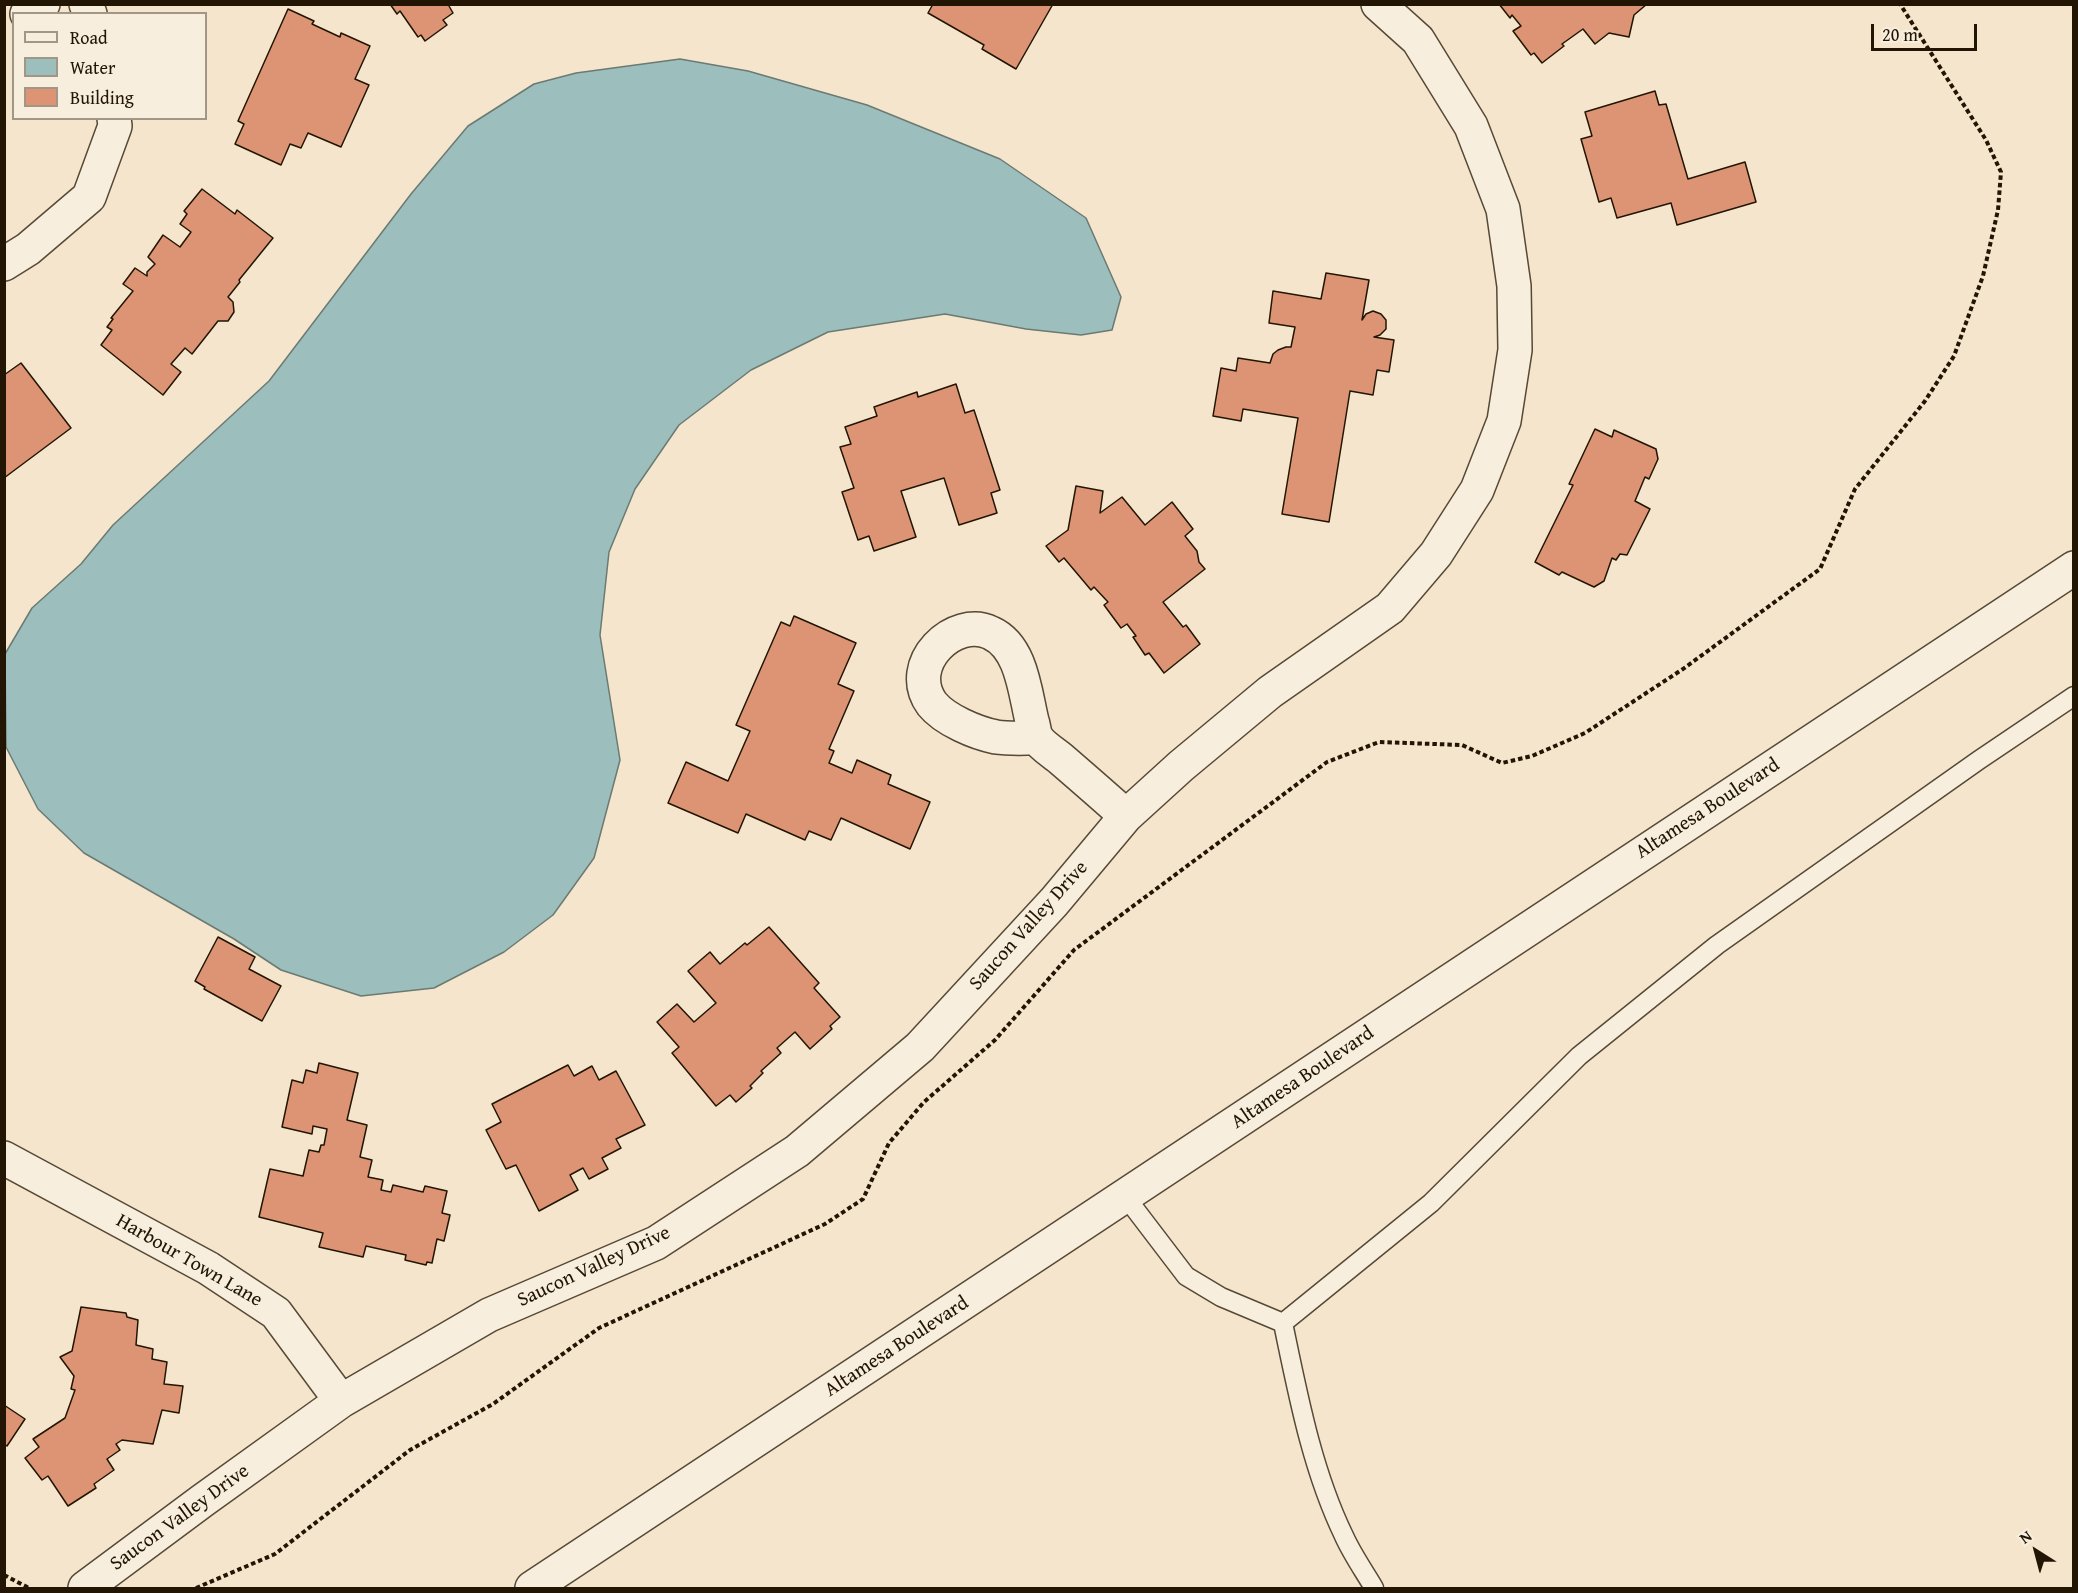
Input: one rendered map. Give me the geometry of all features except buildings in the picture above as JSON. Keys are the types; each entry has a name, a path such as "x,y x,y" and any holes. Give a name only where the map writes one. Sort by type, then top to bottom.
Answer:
{"street":[{"path":"30,12 43,4"},
{"name":"Saucon Valley Drive","path":"85,1588 341,1401 489,1315 656,1243 797,1151 920,1047 1053,902 1126,816 1181,766 1270,692 1390,608 1436,554 1477,490 1504,421 1515,339 1514,286 1503,209 1471,126 1418,40 1378,4"},
{"path":"4,264 28,249 89,197 115,126 114,120"},
{"name":"Altamesa Boulevard","path":"532,1588 2073,568"},
{"path":"1037,738 1126,816"},
{"name":"Harbour Town Lane","path":"4,1158 208,1268 276,1312 341,1401"}],"lane":[{"path":"1282,1323 1431,1203 1579,1056 1717,945 1979,759 2073,696"},
{"path":"1125,1196 1186,1276 1221,1297 1282,1323"},
{"path":"1282,1323 1318,1473 1344,1537 1374,1588"}],"path":[{"path":"196,1588 275,1554 410,1450 493,1404 599,1328 825,1224 863,1199 889,1143 924,1102 995,1040 1074,950 1327,762 1378,742 1462,745 1502,763 1532,756 1585,733 1683,669 1820,569 1855,489 1925,401 1954,356 1983,276 1998,210 2001,172 1986,140 1900,4"},
{"path":"4,1575 29,1588"}],"water":[{"path":"680,59 748,71 867,105 1000,159 1086,218 1121,297 1112,330 1081,335 1026,329 945,314 828,332 751,370 679,425 635,489 609,552 600,635 620,760 594,858 553,915 504,952 434,988 361,996 281,970 234,939 84,853 38,809 6,747 5,654 32,608 81,564 113,525 269,381 411,194 468,126 534,84 576,73"}]}
